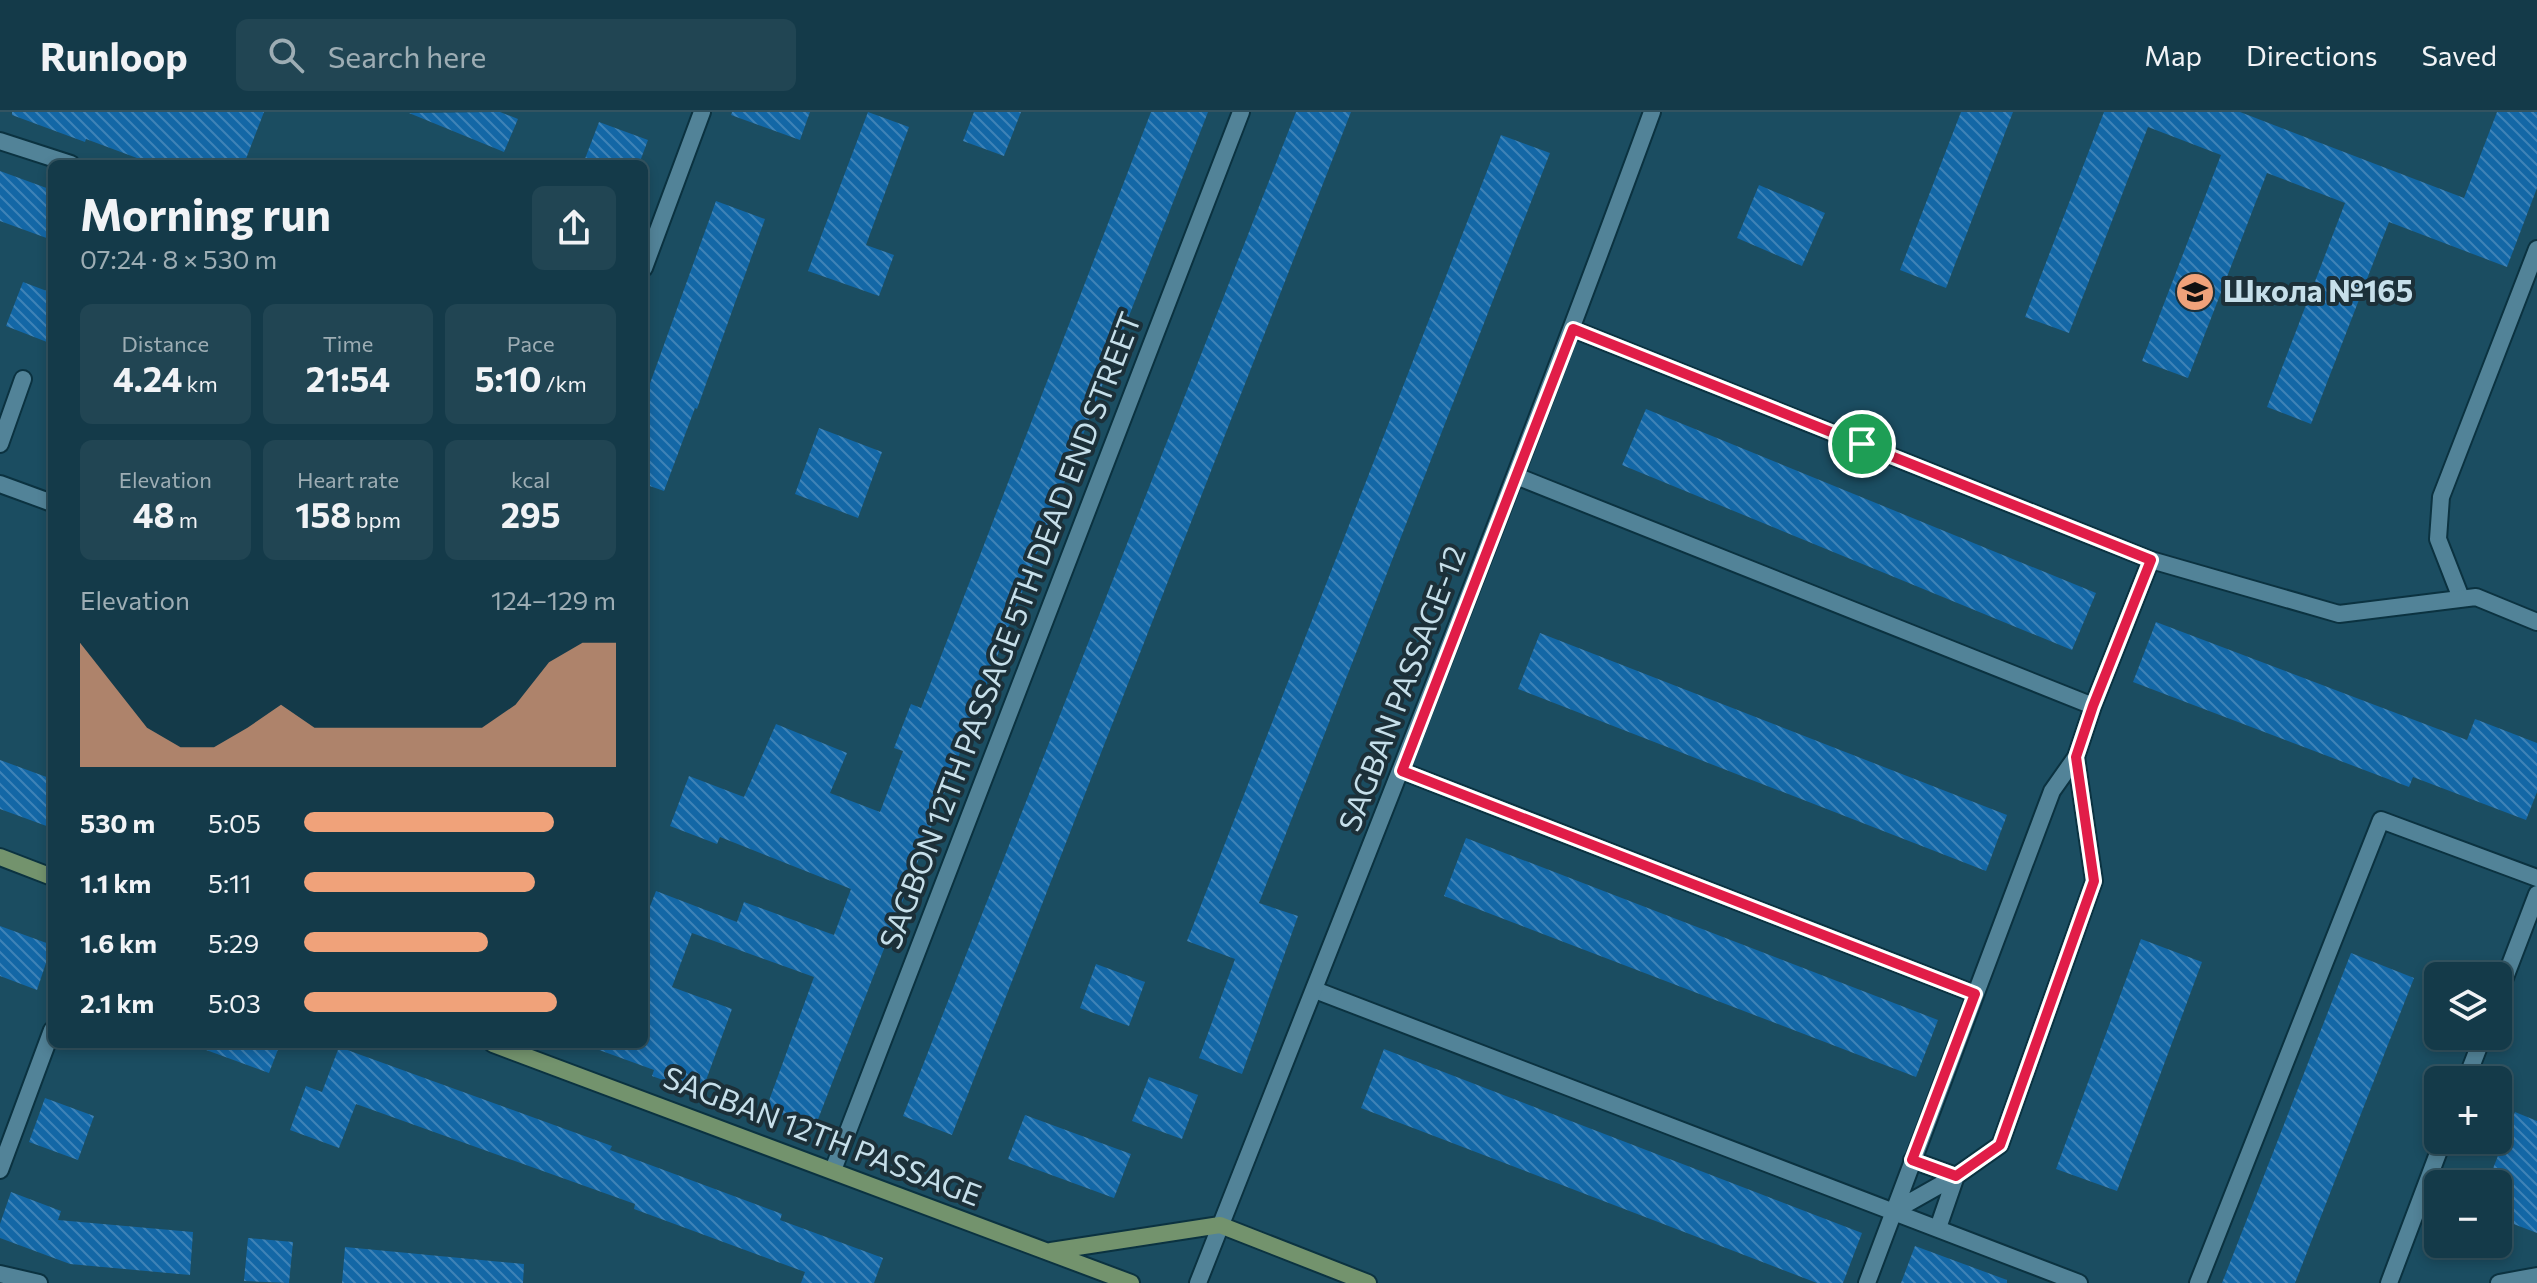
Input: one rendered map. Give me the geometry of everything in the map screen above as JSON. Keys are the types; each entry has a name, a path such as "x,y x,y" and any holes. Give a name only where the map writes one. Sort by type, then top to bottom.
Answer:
{"main road":[{"path":"0,857 48,875"},
{"name":"SAGBAN 12TH PASSAGE","path":"504,1048 1131,1283"},
{"path":"1047,1251 1220,1225 1368,1283"}],"street":[{"path":"648,257 702,112"},
{"name":"SAGBON 12TH PASSAGE 5TH DEAD END STREET","path":"833,1170 1241,112"},
{"name":"SAGBAN PASSAGE-12","path":"1198,1283 1402,771 1573,329 1652,112"},
{"path":"0,141 59,160"},
{"path":"2461,598 2438,539 2441,497 2537,249"},
{"path":"1573,329 2151,560 2339,614 2476,597 2537,622"},
{"path":"0,444 23,379"},
{"path":"1516,476 2093,706"},
{"path":"0,484 48,502"},
{"path":"1867,1283 2052,791 2076,757 2151,560"},
{"path":"1894,1211 1956,1176 2000,1145 2094,881 2076,757"},
{"path":"1402,771 1975,994"},
{"path":"2198,1283 2381,820 2537,878"},
{"path":"2511,962 2537,894"},
{"path":"1315,990 2079,1283"},
{"path":"0,1170 48,1041"},
{"path":"2389,1283 2438,1154"},
{"path":"1912,1160 1956,1176"},
{"path":"1938,1228 1956,1176"},
{"path":"0,1274 39,1283"},
{"path":"2499,1283 2537,1276"}],"building":[{"path":"12,112 264,112 246,160 142,160 12,115"},
{"path":"500,112 518,119 504,152 409,113"},
{"path":"732,112 810,112 800,140 731,115"},
{"path":"868,112 909,127 866,245 894,255 879,296 808,271"},
{"path":"974,112 1021,112 1004,156 963,141"},
{"path":"1151,112 1208,112 815,1127 766,1109 814,977 692,933 672,987 732,1009 701,1094 652,1076 654,1070 594,1048 648,1048 648,912 656,891 737,922 744,902 834,935 851,889 720,837 717,844 670,826 689,776 744,797 776,724 847,753 830,793 880,812 903,751 894,748 911,704 921,708"},
{"path":"1296,112 1351,112 952,1135 903,1116"},
{"path":"1961,112 2013,112 1946,288 1900,270"},
{"name":"Школа №165","path":"2104,112 2240,112 2464,198 2497,112 2537,112 2537,188 2507,267 2389,222 2311,424 2267,407 2345,203 2267,173 2188,378 2142,361 2221,155 2148,127 2069,333 2025,317"},
{"path":"599,122 648,140 640,160 585,160"},
{"path":"1501,135 1550,153 1259,903 1298,916 1242,1074 1199,1058 1235,959 1187,941"},
{"path":"0,171 48,189 48,239 0,221"},
{"path":"1759,185 1825,213 1802,266 1737,238"},
{"path":"716,201 765,219 664,491 648,485 648,389"},
{"path":"23,282 48,291 48,342 6,326"},
{"path":"1646,409 2096,593 2072,650 1622,465"},
{"path":"819,428 882,452 858,518 795,494"},
{"path":"2156,622 2467,740 2475,719 2537,743 2537,792 2526,820 2413,777 2409,787 2133,682"},
{"path":"1540,633 2007,815 1986,871 1518,689"},
{"path":"0,760 48,778 48,827 0,809"},
{"path":"1466,838 1938,1020 1916,1077 1444,896"},
{"path":"0,926 48,944 48,957 37,990 0,976"},
{"path":"2141,939 2202,962 2117,1191 2056,1169"},
{"path":"2351,953 2414,978 2295,1283 2222,1283"},
{"path":"1096,964 1145,982 1129,1026 1080,1008"},
{"path":"201,1048 278,1048 269,1073"},
{"path":"339,1048 342,1048 612,1146 610,1150 782,1214 780,1220 883,1258 874,1283 801,1283 805,1272 634,1209 635,1204 356,1104 339,1148 290,1130 306,1086 322,1092"},
{"path":"1384,1049 1862,1233 1843,1283 1817,1283 1361,1108"},
{"path":"1149,1077 1198,1095 1182,1139 1132,1121"},
{"path":"45,1098 94,1116 78,1160 29,1142"},
{"path":"2515,1112 2537,1121 2537,1233 2512,1223 2512,1170 2492,1170 2499,1154 2512,1154 2512,1120"},
{"path":"1025,1115 1131,1154 1114,1198 1008,1159"},
{"path":"11,1192 61,1211 58,1220 193,1232 190,1275 70,1264 0,1238 0,1224"},
{"path":"248,1238 293,1242 289,1283 244,1281"},
{"path":"1915,1246 2007,1280 2007,1283 1901,1283"},
{"path":"345,1247 524,1264 523,1283 342,1283"}],"place":[{"name":"Школа №165","path":"2195,292"}],"route":[{"path":"1573,329 1862,444 2151,560 2076,757 2094,881 2000,1145 1956,1176 1912,1160 1975,994 1402,771 1573,329"}]}
